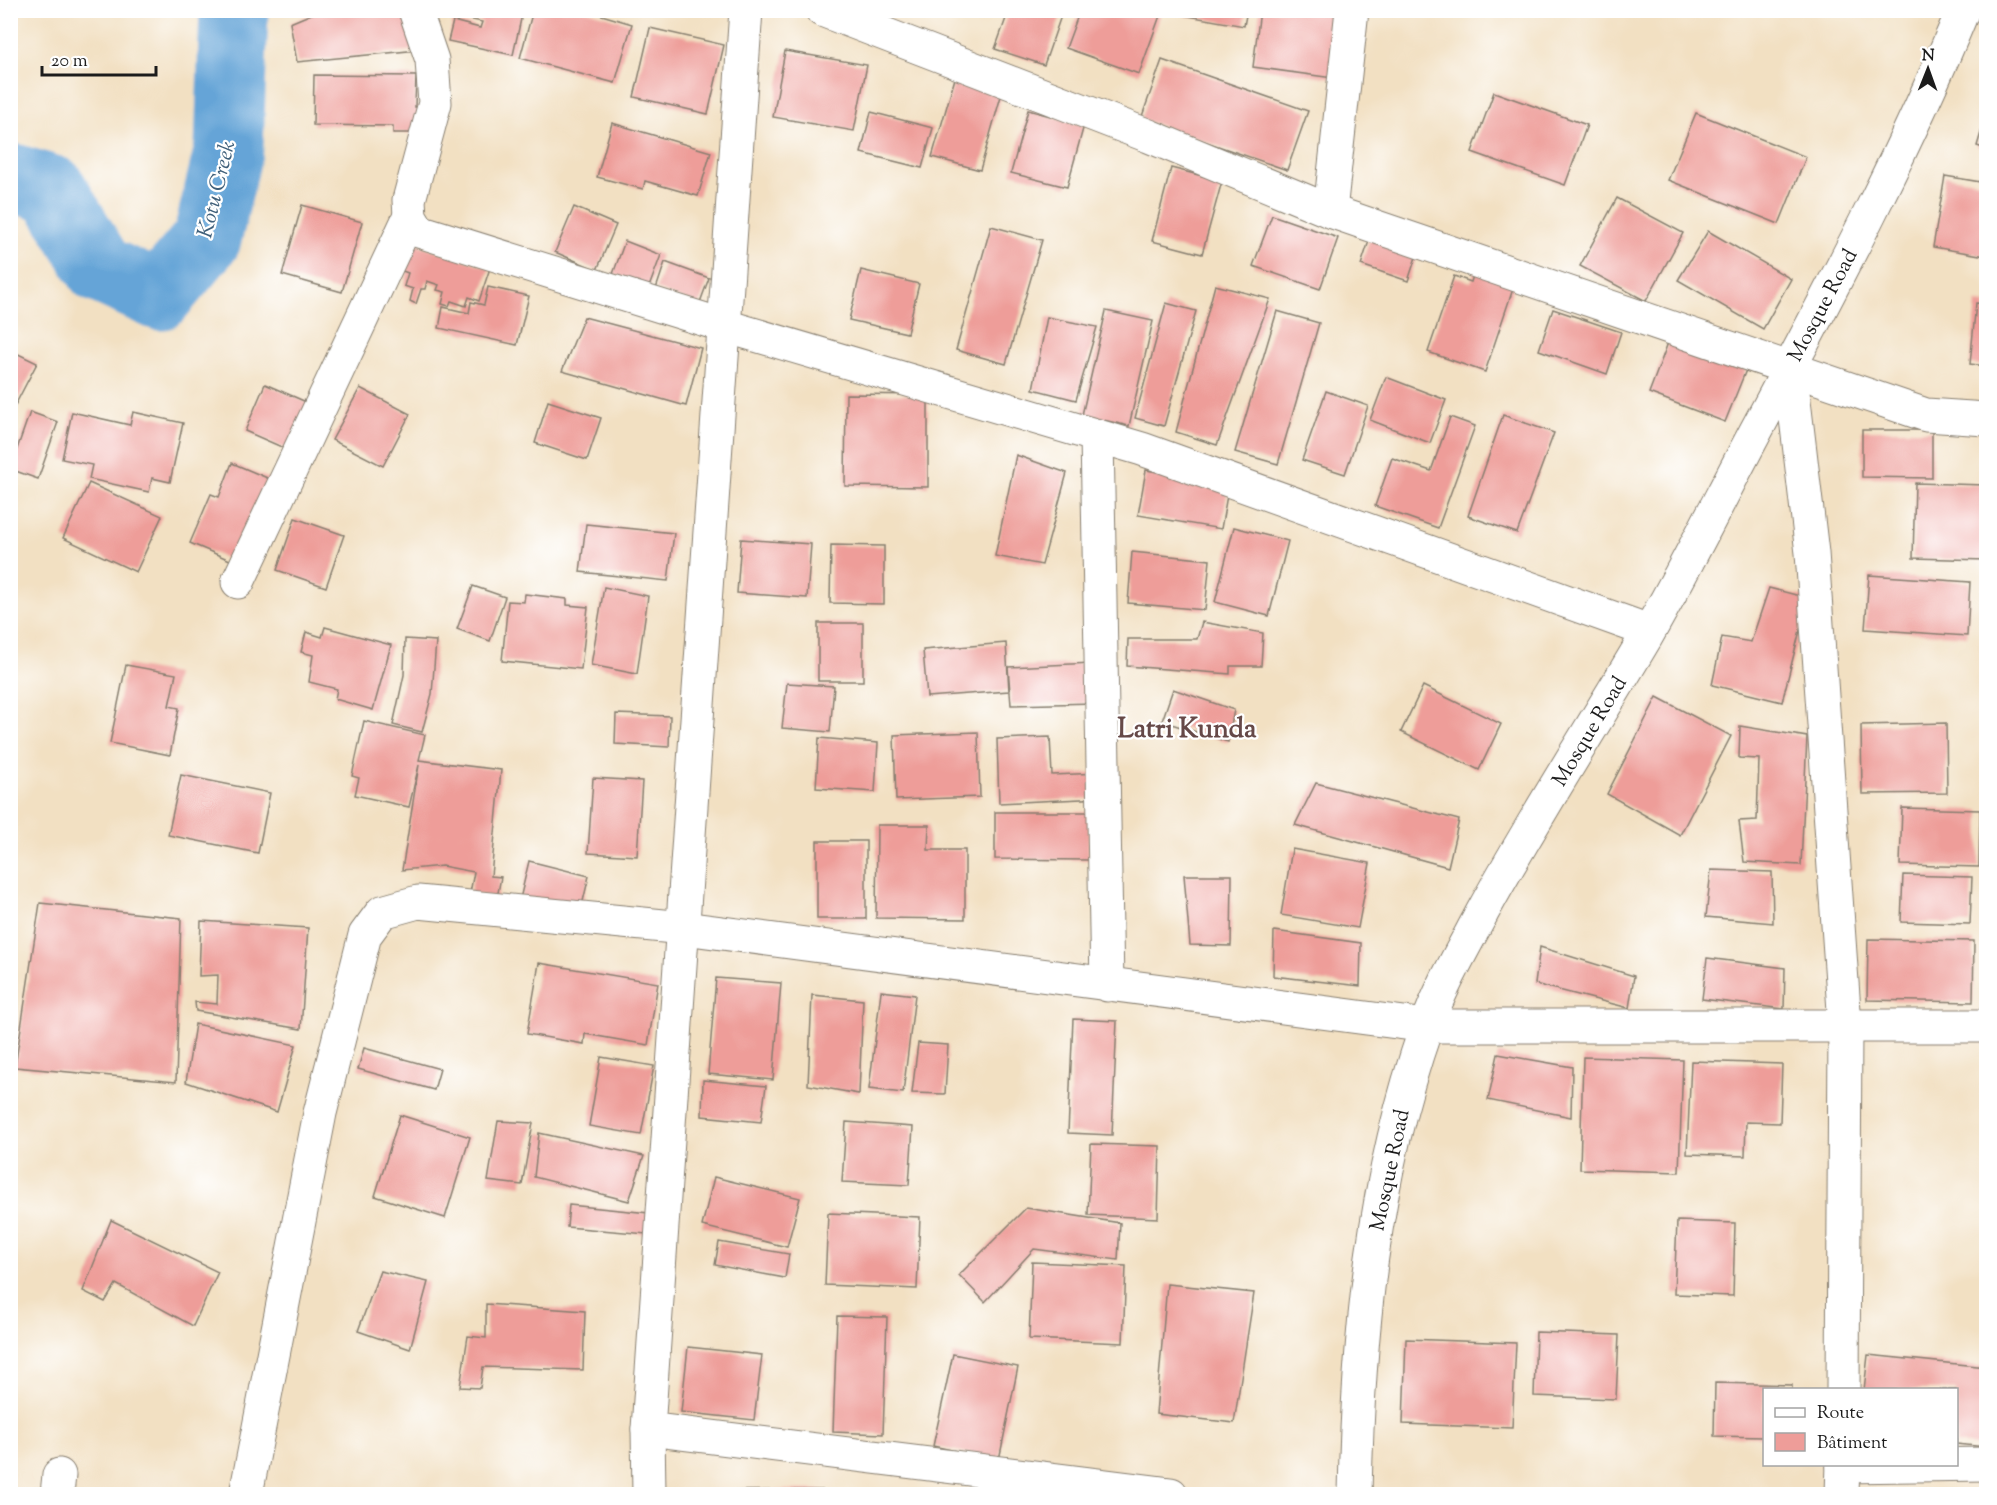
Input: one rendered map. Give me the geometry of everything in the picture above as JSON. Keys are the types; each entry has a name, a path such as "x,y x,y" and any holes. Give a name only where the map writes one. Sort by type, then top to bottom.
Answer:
{"street":[{"path":"238,582 410,216 410,200 435,103 432,60 415,10"},
{"path":"649,1494 648,1430 746,10"},
{"path":"822,10 1149,136 1330,211 1926,415 1986,419"},
{"path":"1330,211 1352,10"},
{"name":"Mosque Road","path":"1355,1494 1362,1328 1379,1207 1398,1119 1427,1026 1454,966 1500,879 1649,631 1790,368 1880,195 1933,84 1963,10"},
{"path":"410,216 419,231 725,326 1142,449 1649,631"},
{"path":"1790,368 1812,553 1845,1025 1843,1388"},
{"path":"1097,436 1107,985"},
{"path":"246,1494 320,1113 365,935 382,912 418,902 684,928 1427,1026 1986,1026"},
{"path":"648,1430 1171,1494"},
{"path":"1842,1475 1986,1464"}],"building":[{"path":"321,10 408,10 418,50 297,62 290,23"},
{"path":"455,10 523,10 513,55 448,41 453,21 480,28 482,22 454,16"},
{"path":"533,10 585,10 632,24 615,83 520,58"},
{"path":"1009,10 1063,10 1044,65 995,49"},
{"path":"1080,10 1162,10 1139,74 1066,48"},
{"path":"1172,10 1247,10 1244,26 1171,13"},
{"path":"1260,10 1350,10 1340,79 1253,67"},
{"path":"650,28 724,45 708,114 634,97"},
{"path":"785,51 867,65 854,131 773,117"},
{"path":"1162,60 1308,111 1287,170 1141,119"},
{"path":"314,75 416,76 415,107 422,107 422,133 393,133 393,126 313,125"},
{"path":"956,75 1003,89 980,170 932,157"},
{"path":"1494,92 1587,125 1565,185 1472,152"},
{"path":"1028,110 1084,125 1067,187 1011,173"},
{"path":"871,112 933,128 922,168 861,153"},
{"path":"1696,113 1806,157 1779,224 1668,180"},
{"path":"1986,116 1986,149 1977,146"},
{"path":"612,123 711,152 698,196 645,181 643,189 597,177"},
{"path":"1171,168 1222,181 1202,254 1152,241"},
{"path":"1945,176 1986,183 1986,256 1933,247"},
{"path":"1617,198 1683,233 1646,301 1580,266"},
{"path":"302,205 362,222 342,292 282,275"},
{"path":"574,207 616,225 597,270 555,252"},
{"path":"1272,215 1338,238 1320,289 1253,266"},
{"path":"991,226 1042,240 1006,364 956,350"},
{"path":"1708,231 1791,279 1763,329 1678,280"},
{"path":"1372,232 1419,248 1408,281 1361,265"},
{"path":"407,241 490,268 479,301 469,297 466,306 451,301 449,306 442,304 445,292 437,290 439,285 427,281 425,289 421,289 416,304 410,301 413,289 404,286 408,273 397,269"},
{"path":"625,241 661,255 649,287 613,274"},
{"path":"665,262 709,278 699,305 656,289"},
{"path":"1476,266 1516,280 1485,372 1428,352 1454,276 1471,282"},
{"path":"861,270 919,284 907,333 849,320"},
{"path":"1215,285 1270,299 1217,445 1176,432"},
{"path":"488,287 529,296 517,345 439,328 443,307 469,313 471,302 484,305"},
{"path":"1166,303 1196,311 1164,426 1135,418"},
{"path":"1976,303 1986,304 1986,366 1970,364"},
{"path":"1553,309 1621,332 1607,374 1539,350"},
{"path":"1106,311 1153,321 1129,426 1082,415"},
{"path":"1277,311 1319,323 1278,464 1235,452"},
{"path":"584,317 701,348 686,406 562,371"},
{"path":"1047,317 1097,327 1076,400 1033,389"},
{"path":"1669,340 1746,370 1725,422 1649,393"},
{"path":"10,350 37,363 10,415"},
{"path":"1386,377 1446,400 1430,443 1370,420"},
{"path":"265,384 313,405 293,452 245,431"},
{"path":"360,388 410,414 383,466 332,440"},
{"path":"1326,391 1368,406 1345,474 1302,460"},
{"path":"846,394 928,395 928,487 845,486"},
{"path":"548,401 601,418 587,460 535,443"},
{"path":"30,412 58,422 38,479 10,469"},
{"path":"72,412 130,425 133,412 183,423 170,482 152,478 149,492 89,479 92,465 62,459"},
{"path":"1503,415 1554,433 1517,533 1468,516"},
{"path":"1450,417 1475,426 1438,528 1375,506 1392,458 1431,471"},
{"path":"1862,430 1932,430 1932,478 1862,477"},
{"path":"1016,455 1067,473 1042,565 995,556"},
{"path":"232,463 272,480 237,563 190,543 211,494 219,497"},
{"path":"1146,470 1229,484 1221,529 1138,515"},
{"path":"89,483 162,516 136,572 63,538"},
{"path":"1915,483 1986,485 1986,560 1913,558"},
{"path":"295,518 344,535 326,587 277,570"},
{"path":"586,524 674,533 668,581 580,572"},
{"path":"1234,527 1288,541 1269,616 1215,602"},
{"path":"741,539 811,544 807,598 737,593"},
{"path":"831,545 884,546 884,604 830,603"},
{"path":"1132,552 1210,560 1205,610 1128,603"},
{"path":"1869,575 1970,582 1967,636 1865,629"},
{"path":"473,586 505,597 490,641 457,629"},
{"path":"604,587 648,596 637,674 591,665"},
{"path":"1769,588 1808,598 1782,702 1712,685 1722,637 1751,642"},
{"path":"525,594 567,599 567,605 588,607 581,669 502,661 508,601 524,602"},
{"path":"1202,622 1263,633 1261,666 1230,666 1230,674 1127,666 1128,639 1197,639"},
{"path":"818,623 863,623 863,681 818,681"},
{"path":"325,627 391,645 373,710 335,699 337,689 309,682 313,655 301,652 306,632 322,637"},
{"path":"405,639 436,641 432,694 422,732 393,725 404,675"},
{"path":"1006,643 1009,691 927,697 923,650"},
{"path":"1092,663 1095,703 1011,705 1008,667"},
{"path":"126,665 176,674 169,706 179,708 170,755 110,743"},
{"path":"787,683 834,686 830,732 782,728"},
{"path":"1423,686 1501,724 1479,770 1401,732"},
{"path":"1173,689 1234,710 1228,742 1162,721"},
{"path":"1657,697 1731,736 1680,835 1607,794"},
{"path":"1984,700 1986,700 1986,744 1982,744"},
{"path":"616,714 670,716 669,747 615,744"},
{"path":"364,721 425,735 419,760 501,770 491,876 501,877 497,898 470,893 474,872 442,866 402,870 419,765 409,807 355,795 359,778 352,776"},
{"path":"1946,723 1947,793 1862,794 1861,725"},
{"path":"1740,726 1807,737 1801,865 1744,862 1739,821 1757,820 1759,759 1739,758"},
{"path":"978,732 980,797 896,800 894,735"},
{"path":"1050,737 1052,775 1100,773 1102,798 999,803 997,739"},
{"path":"819,738 878,743 875,792 816,788"},
{"path":"181,775 270,793 258,853 168,835"},
{"path":"593,778 642,781 637,856 588,853"},
{"path":"1316,783 1459,820 1448,867 1295,825"},
{"path":"1902,808 1980,810 1979,867 1900,865"},
{"path":"995,812 1089,812 1089,860 995,859"},
{"path":"877,825 929,825 928,850 965,850 965,919 876,918"},
{"path":"817,841 866,841 866,919 817,919"},
{"path":"1292,849 1370,863 1358,928 1281,915"},
{"path":"529,861 589,876 580,914 520,899"},
{"path":"1711,870 1772,872 1773,923 1706,917"},
{"path":"1184,875 1232,875 1231,946 1190,945"},
{"path":"1903,875 1972,877 1970,924 1901,922"},
{"path":"40,903 181,918 176,1082 15,1067"},
{"path":"201,921 308,928 301,1029 196,1011 195,1002 217,1004 218,975 199,976"},
{"path":"1274,931 1361,943 1360,986 1273,976"},
{"path":"1868,939 1974,941 1973,1002 1867,1000"},
{"path":"1540,947 1634,976 1629,1008 1535,984"},
{"path":"1707,958 1785,968 1784,1009 1702,999"},
{"path":"539,963 658,983 648,1045 585,1034 584,1044 527,1034"},
{"path":"716,978 781,983 773,1080 708,1074"},
{"path":"881,991 915,995 903,1093 869,1089"},
{"path":"812,995 863,1000 859,1094 808,1085"},
{"path":"1073,1019 1117,1021 1112,1135 1068,1133"},
{"path":"195,1024 296,1045 277,1112 186,1082"},
{"path":"918,1043 948,1045 945,1094 912,1093"},
{"path":"364,1048 440,1069 434,1090 358,1069"},
{"path":"1498,1054 1572,1067 1571,1117 1488,1100"},
{"path":"601,1057 654,1066 641,1135 589,1126"},
{"path":"1583,1057 1683,1060 1679,1172 1580,1169"},
{"path":"1691,1061 1782,1064 1780,1123 1746,1122 1745,1156 1687,1154"},
{"path":"703,1080 766,1086 761,1122 702,1116"},
{"path":"400,1115 470,1137 445,1218 375,1196"},
{"path":"498,1121 533,1123 522,1185 488,1181"},
{"path":"846,1122 913,1127 909,1185 842,1182"},
{"path":"539,1133 644,1156 629,1201 534,1177"},
{"path":"1091,1144 1160,1146 1158,1218 1088,1215"},
{"path":"714,1177 800,1198 787,1247 702,1226"},
{"path":"569,1205 649,1213 647,1234 567,1227"},
{"path":"1026,1208 1120,1223 1118,1260 1034,1249 985,1302 959,1275"},
{"path":"828,1213 920,1217 917,1289 825,1285"},
{"path":"111,1220 218,1272 193,1326 116,1284 105,1302 83,1291"},
{"path":"1677,1221 1735,1223 1733,1296 1674,1294"},
{"path":"719,1242 789,1254 785,1278 715,1265"},
{"path":"1032,1262 1126,1266 1123,1343 1029,1339"},
{"path":"380,1271 428,1282 410,1349 358,1331"},
{"path":"1167,1284 1254,1293 1234,1423 1156,1414"},
{"path":"486,1304 585,1311 583,1370 483,1367 480,1388 460,1387 468,1336 486,1338"},
{"path":"837,1316 887,1317 883,1434 833,1432"},
{"path":"1536,1332 1619,1335 1616,1399 1534,1396"},
{"path":"1406,1339 1516,1343 1512,1428 1403,1424"},
{"path":"688,1347 762,1355 754,1420 681,1412"},
{"path":"953,1354 1018,1367 999,1460 933,1446"},
{"path":"1868,1355 1986,1367 1986,1447 1958,1444 1958,1388 1864,1388"},
{"path":"1715,1383 1792,1385 1792,1388 1763,1388 1763,1437 1714,1436"},
{"path":"823,1490 823,1494 685,1494 685,1491"}],"waterway":[{"name":"Kotu Creek","path":"10,177 53,190 100,269 159,296 207,239 229,148 234,10"}],"district":[{"name":"Latri Kunda","path":"1187,728"}]}
